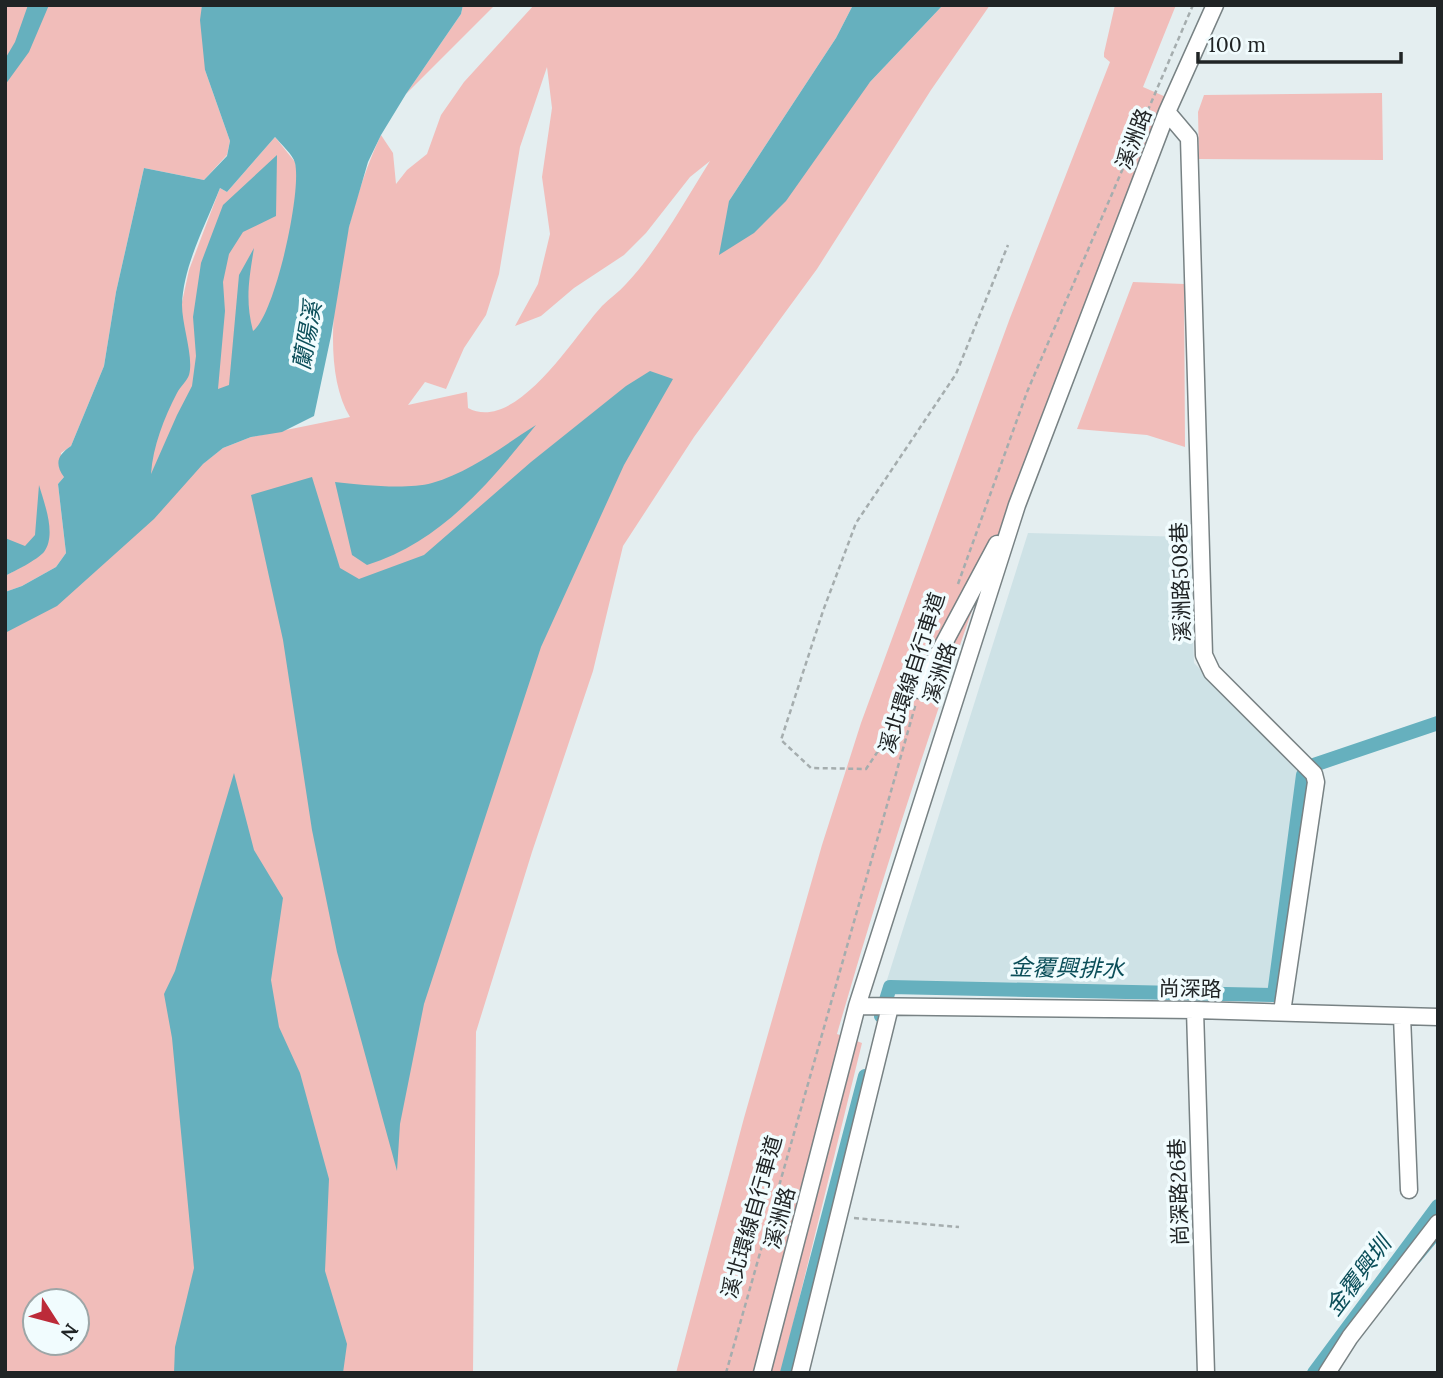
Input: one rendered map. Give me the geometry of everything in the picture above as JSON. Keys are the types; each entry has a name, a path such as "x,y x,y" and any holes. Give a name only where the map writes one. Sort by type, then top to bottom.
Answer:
{"street":[{"name":"溪洲路","path":"762,1373 857,1006 1017,505 1167,112 1215,5"},
{"name":"溪洲路508巷","path":"1167,112 1189,138 1204,655 1212,672 1314,774 1316,782 1282,1012"},
{"path":"919,690 1017,505"},
{"name":"尚深路","path":"857,1006 1195,1010 1438,1017"},
{"path":"800,1373 890,1007"},
{"name":"尚深路26巷","path":"1195,1010 1206,1373"},
{"path":"1402,1016 1409,1189"},
{"path":"1327,1373 1350,1337 1438,1223"}],"path":[{"name":"溪北環線自行車道","path":"957,587 1027,392 1193,5"},
{"path":"919,690 866,769 811,768 781,740 823,611 856,523 956,374 1008,245"},
{"name":"溪北環線自行車道","path":"726,1373 919,690"},
{"path":"838,1217 959,1227"}],"shaded area":[{"path":"5,5 252,5 205,70 230,141 227,155 204,180 144,168 116,292 104,366 71,446 61,453 64,477 58,484 66,553 56,567 5,592 5,576 23,566 5,566"},
{"path":"463,5 495,5 406,94 461,14"},
{"path":"534,5 853,5 836,38 729,201 870,82 943,5 990,5 931,90 817,269 694,437 623,546 593,671 532,852 476,1032 473,1373 5,1373 5,619 223,448 251,437 350,417 339,389 333,355 334,316 338,276 357,198 381,135 393,153 396,184 407,170 427,154 441,115 464,82","holes":["547,67 552,108 542,177 550,234 538,284 515,326 541,316 574,288 624,255 646,233 690,177 710,161 671,225 638,271 602,306 543,378 524,395 505,407 486,412 468,408 467,392 408,405 425,382 446,389 464,348 486,315 499,274 520,147"]},
{"path":"1115,5 1176,5 1143,87 1166,97 1031,445 948,679 872,915 837,1034 862,1043 781,1373 676,1373 744,1118 822,845 861,723 1010,318 1110,62 1104,57 1104,53"},
{"path":"1382,93 1383,160 1199,159 1198,112 1204,95"},
{"path":"275,137 295,162 301,190 261,358 150,478 141,434 182,302 189,270 220,188 227,192"},
{"path":"1133,282 1184,284 1185,447 1147,435 1077,429"},
{"path":"1028,533 1190,537 1194,663 1301,771 1270,990 902,984 887,980"}],"water":[{"path":"28,5 49,5 29,52 5,85 5,59 15,42"},
{"name":"蘭陽溪","path":"202,5 463,5 461,14 406,94 368,162 349,227 331,336 314,416 282,432 251,437 223,448 203,464 154,519 57,606 5,633 5,592 56,567 66,553 58,484 64,477 58,463 63,453 71,446 104,366 116,292 144,168 204,180 227,156 230,141 205,70 200,20","holes":["275,137 294,160 296,178 291,224 270,302 253,331 248,299 254,248 239,275 229,385 218,389 225,311 223,282 229,254 243,232 276,216 277,155 223,205 201,263 193,317 196,356 192,386 151,474 154,453 164,422 177,393 189,375 190,359 182,305 186,275 196,245 220,188 227,192"]},
{"path":"853,5 943,5 870,82 786,201 754,233 719,255 729,201 836,38"},
{"path":"650,371 673,379 624,465 541,647 424,1004 400,1124 397,1171 337,952 312,830 283,640 251,495 312,477 340,568 359,579 424,555 531,462 626,386"},
{"path":"536,425 481,489 441,526 394,555 367,565 352,555 335,482 397,487 432,483 473,465"},
{"path":"39,485 48,519 48,545 36,558 5,576 5,538 25,546 35,535"},
{"path":"234,773 254,850 283,898 271,980 279,1027 300,1073 329,1179 325,1271 347,1344 343,1373 174,1373 175,1347 194,1268 172,1038 164,994 175,971"}],"waterway":[{"name":"金覆興排水","path":"881,1016 890,987 1274,995 1303,775 1311,766 1438,723"},
{"name":"金覆興排水","path":"787,1373 865,1076"},
{"name":"金覆興圳","path":"1314,1373 1438,1206"},
{"path":"1418,1261 1438,1237"}]}
